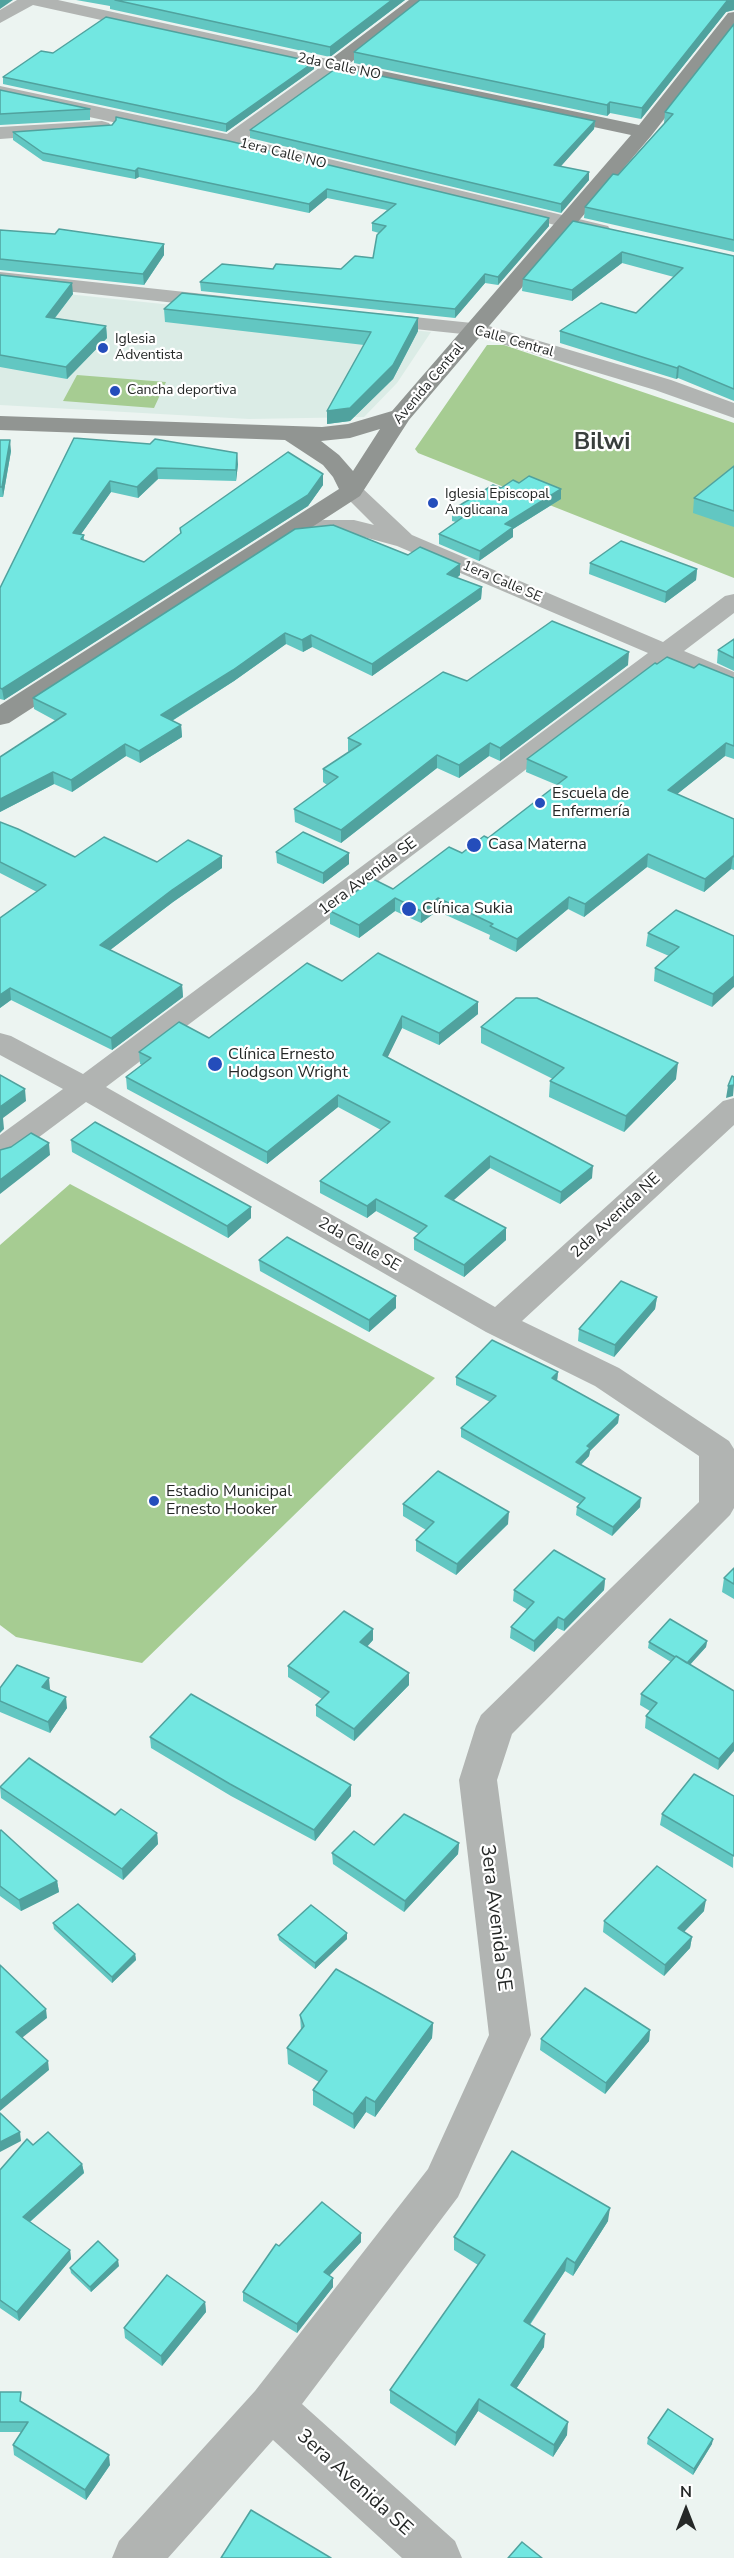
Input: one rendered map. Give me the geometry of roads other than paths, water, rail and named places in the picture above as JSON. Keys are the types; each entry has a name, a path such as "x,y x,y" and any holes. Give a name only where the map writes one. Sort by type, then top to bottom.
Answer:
{"street":[{"path":"0,18 29,0"},
{"name":"2da Calle NO","path":"34,0 644,132"},
{"path":"230,141 420,0"},
{"name":"Avenida Central","path":"0,717 352,491 400,416 644,132 734,17"},
{"name":"1era Calle NO","path":"0,92 230,141 622,234"},
{"path":"1,132 158,126"},
{"path":"0,278 237,304"},
{"name":"Calle Central","path":"356,316 474,329 663,385 734,411"},
{"path":"0,423 292,434 350,431 400,416"},
{"path":"292,434 314,446 331,460 344,474 352,491"},
{"name":"1era Calle SE","path":"352,491 403,540 734,681"},
{"path":"289,532 324,526 354,527 403,540"},
{"name":"1era Avenida SE","path":"0,1151 734,601"},
{"name":"2da Calle SE","path":"0,1043 85,1088 498,1324 607,1377 717,1450"},
{"name":"2da Avenida NE","path":"498,1324 734,1108"},
{"name":"3era Avenida SE","path":"136,2558 271,2407 442,2183 510,2035 478,1780 495,1726 717,1506 717,1450"},
{"name":"3era Avenida SE","path":"271,2407 438,2558"}],"place":[{"name":"Iglesia Adventista","path":"103,348"},
{"name":"Cancha deportiva","path":"115,391"},
{"name":"Iglesia Episcopal Anglicana","path":"433,503"},
{"name":"Escuela de Enfermería","path":"540,803"},
{"name":"Casa Materna","path":"474,845"},
{"name":"Clínica Sukia","path":"409,909"},
{"name":"Clínica Ernesto Hodgson Wright","path":"215,1064"},
{"name":"Estadio Municipal Ernesto Hooker","path":"154,1501"}],"district":[{"name":"Bilwi","path":"602,443"}]}
